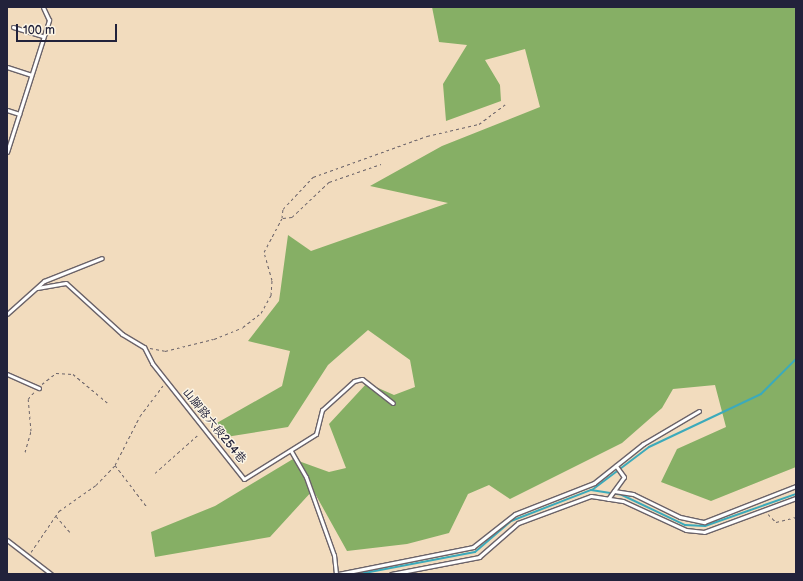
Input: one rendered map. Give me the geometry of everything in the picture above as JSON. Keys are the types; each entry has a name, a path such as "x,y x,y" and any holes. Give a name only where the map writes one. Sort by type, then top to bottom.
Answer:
{"lane":[{"path":"7,152 49,20 43,7"},
{"path":"13,27 43,36"},
{"path":"7,67 31,75"},
{"path":"7,110 19,114"},
{"path":"7,314 44,281 102,258"},
{"name":"山腳路六段254巷","path":"37,288 66,283 122,334 144,347 167,382 244,479 316,434 322,410 354,381 366,382 392,403"},
{"path":"7,374 39,388"},
{"path":"291,451 306,477 334,555 337,574 473,547 515,514 594,483 643,444 699,411"},
{"path":"608,499 624,476 616,466"},
{"path":"614,490 633,494 680,517 704,522 796,486"},
{"path":"391,574 479,556 518,523 591,496 624,501 686,530 704,532 766,512 796,498"},
{"path":"7,540 30,554 51,574"}],"path":[{"path":"144,347 165,351 214,339 243,327 261,313 271,295 272,280 264,252 282,218 283,209 313,177 427,136 479,124 506,104"},
{"path":"282,218 292,217 329,182 381,164"},
{"path":"25,452 31,431 28,399 56,373 72,374 109,404"},
{"path":"30,554 55,516 79,494 96,485 115,465 140,416 167,382"},
{"path":"155,473 205,428"},
{"path":"115,465 147,507"},
{"path":"766,512 776,522 796,517"},
{"path":"55,516 70,532"}],"green space":[{"path":"432,7 796,7 796,467 711,501 661,482 677,449 726,427 715,385 673,389 662,408 622,443 510,499 489,485 468,494 449,533 407,544 347,551 313,490 270,537 155,557 151,532 215,506 293,459 329,472 346,468 329,424 367,383 394,395 415,387 410,360 368,330 328,365 288,427 226,437 215,424 282,386 290,351 248,341 279,301 288,235 311,251 448,203 370,186 442,146 540,107 525,49 485,60 500,85 501,101 446,121 443,84 467,45 439,42"}],"waterway":[{"path":"592,490 649,447 761,394 796,359"},
{"path":"359,574 475,552 511,521 591,490 622,495 685,525 705,526 796,494"}]}
